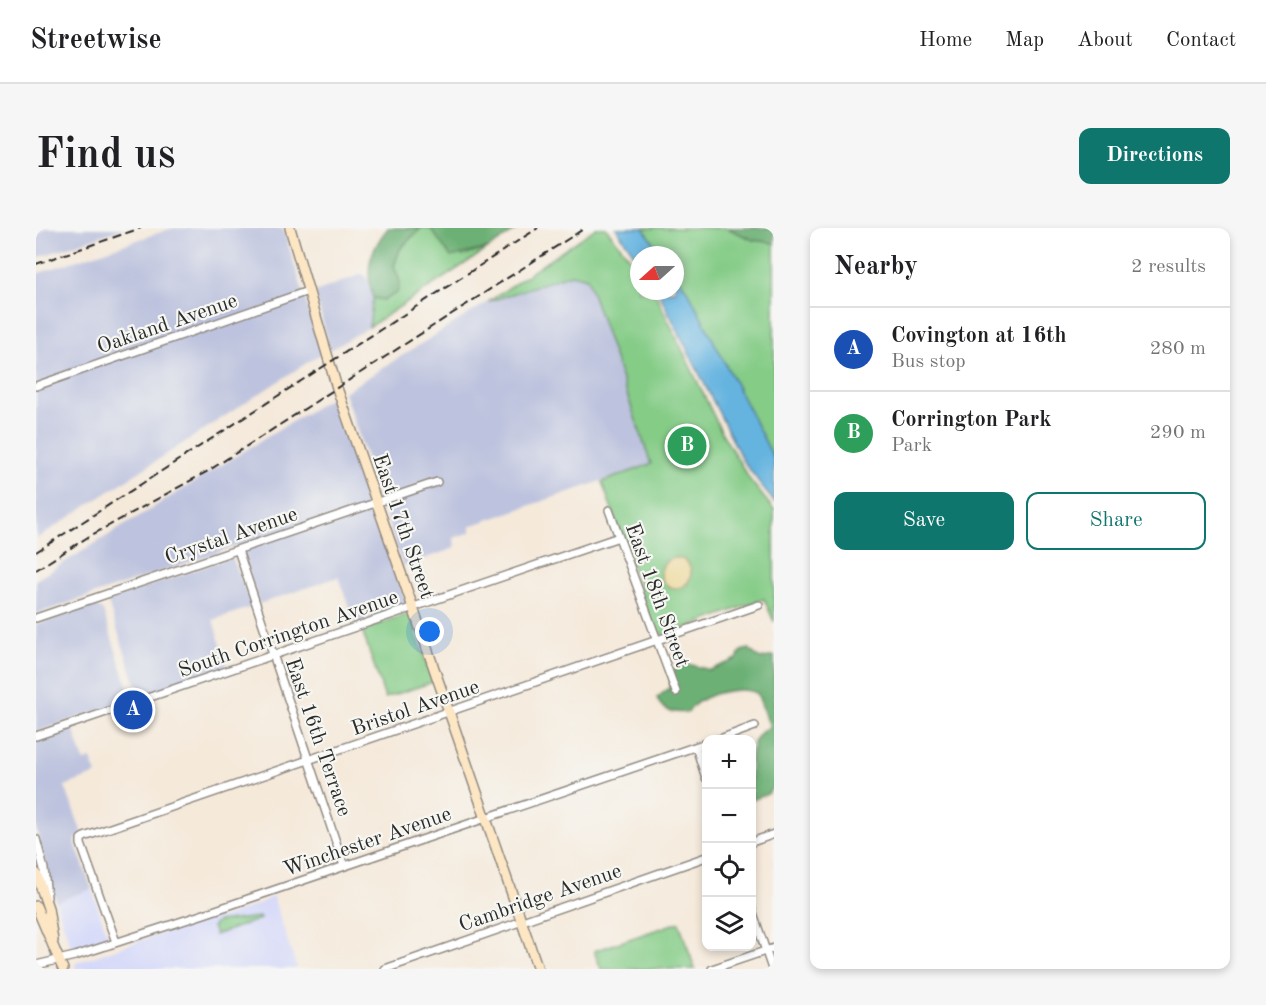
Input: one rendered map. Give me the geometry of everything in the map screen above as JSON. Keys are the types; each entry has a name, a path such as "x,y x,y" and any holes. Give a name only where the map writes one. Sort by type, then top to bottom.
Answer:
{"street":[{"name":"East 17th Street","path":"291,228 308,291 377,503 484,819 538,969"},
{"name":"Oakland Avenue","path":"36,386 308,291"},
{"name":"Crystal Avenue","path":"36,618 437,482"},
{"name":"East 18th Street","path":"609,510 676,692"},
{"name":"South Corrington Avenue","path":"36,736 619,537"},
{"name":"East 16th Terrace","path":"238,550 344,866"},
{"name":"Bristol Avenue","path":"116,942 81,838 759,605"},
{"path":"731,735 755,726"},
{"name":"Winchester Avenue","path":"36,965 75,956 702,745"},
{"path":"696,747 702,766"},
{"path":"756,841 774,834"},
{"path":"36,839 44,868 53,941"},
{"name":"Cambridge Avenue","path":"385,969 702,858"},
{"path":"36,873 48,908"},
{"path":"36,906 53,941 63,969"},
{"path":"756,923 772,969"},
{"path":"712,969 774,948"}],"shaded area":[{"path":"46,228 124,228 36,258 36,237"},
{"path":"173,228 283,228 322,353 36,539 36,274"},
{"path":"362,274 367,278 373,298 369,327 330,350 315,292"},
{"path":"571,274 587,278 651,464 470,526 471,532 454,538 455,548 403,566 344,392 488,302"},
{"path":"335,395 406,602 404,606 355,624 338,577 259,604 240,545 36,614 36,580"},
{"path":"232,557 252,607 213,620 228,668 140,696 108,603 109,600"},
{"path":"95,605 103,611 131,696 127,701 36,732 36,624"},
{"path":"73,728 84,761 91,759 97,774 65,786 82,833 76,839 76,845 92,889 56,902 36,829 36,741"},
{"path":"92,889 109,940 78,951 70,944 56,902"},
{"path":"273,896 297,969 75,969 75,964 78,962 212,916 220,918 257,905"}],"green space":[{"path":"388,228 421,228 400,249 394,266 400,282 397,293 384,300 373,298 369,269 373,253"},
{"path":"421,228 430,228 441,242 463,256 489,248 369,327 373,298 384,300 400,282 394,266 400,249"},
{"path":"430,228 519,228 489,248 451,257"},
{"path":"596,228 606,228 630,258 630,300 658,300 723,435 750,480 774,510 774,622 764,599 666,635 655,632 602,482 651,464 587,278 571,274 488,302"},
{"path":"643,228 727,228 753,240 774,243 774,459 684,286 684,246 656,246"},
{"path":"727,228 774,228 774,243 753,240"},
{"path":"407,614 411,617 433,682 385,698 362,630"},
{"path":"749,649 760,659 774,656 774,785 768,794 756,798 756,740 761,732 770,727 757,693 739,690 720,693 701,700 688,712 683,713 665,709 657,698 669,688 673,670 688,664 710,670 737,659 741,651"},
{"path":"259,917 260,919 215,935 212,927 217,922"},
{"path":"679,922 695,969 601,969 594,951"}],"sand":[{"path":"676,558 687,562 691,573 687,584 676,588 665,584 661,573 665,562"}],"water":[{"path":"616,228 643,228 656,246 630,246 630,248"},
{"path":"684,286 774,459 774,502 743,461 662,300 684,300"}],"railway":[{"path":"36,264 141,228"},
{"path":"36,552 538,228"},
{"path":"36,570 88,537 208,471 585,228"}],"place":[{"name":"Corrington Park","path":"687,446"},
{"name":"Covington at 16th","path":"133,710"}]}
